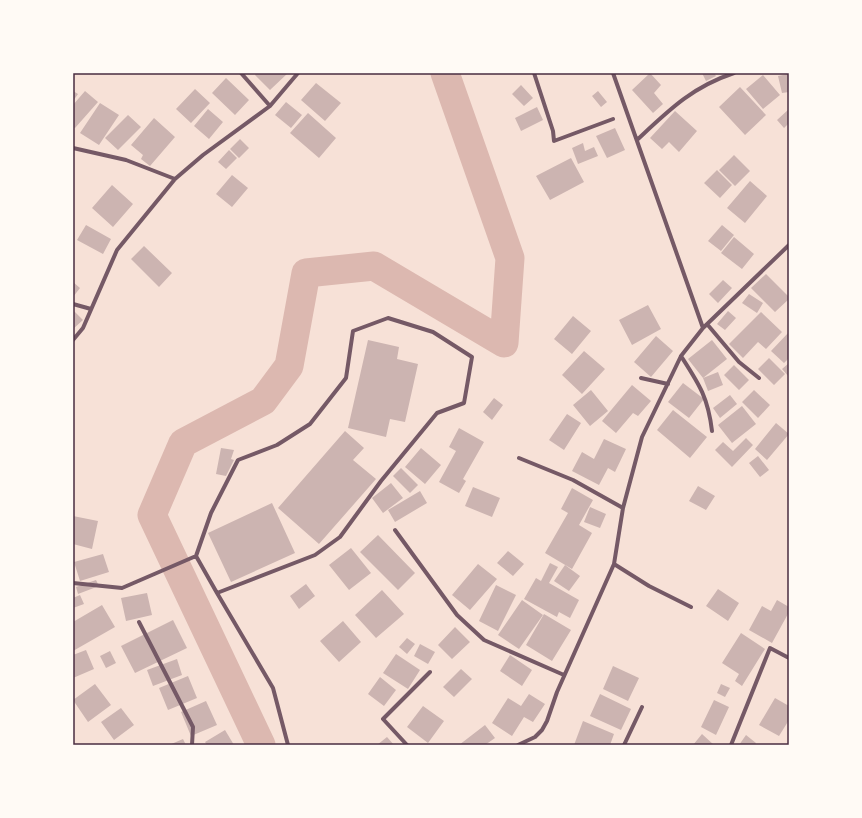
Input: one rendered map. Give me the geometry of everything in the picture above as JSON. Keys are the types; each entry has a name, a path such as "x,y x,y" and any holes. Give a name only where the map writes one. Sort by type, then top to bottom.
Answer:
{"street":[{"path":"241,73 270,106"},
{"path":"73,340 83,328 117,250 175,179 203,155 270,106 298,73"},
{"path":"534,73 553,131 554,141 613,120"},
{"path":"613,73 638,139 703,328"},
{"path":"638,139 678,102 698,90 734,73"},
{"path":"73,148 126,160 175,179"},
{"path":"518,745 535,737 547,722 564,676 614,564 622,508 642,437 681,356 703,328 789,245"},
{"path":"73,304 91,310"},
{"path":"73,583 122,588 196,556 211,513 238,460 277,445 310,424 346,378 353,331 388,318 433,332 472,357 464,403 437,414 381,481 340,537 315,555 217,593"},
{"path":"707,324 739,362 759,378"},
{"path":"681,356 704,392 709,408 712,430"},
{"path":"641,378 668,384"},
{"path":"519,458 573,480 622,508"},
{"path":"395,530 457,615 484,640 564,676"},
{"path":"196,556 273,688 288,745"},
{"path":"614,564 649,586 691,607"},
{"path":"139,622 193,727 192,745"},
{"path":"731,745 770,648 789,658"},
{"path":"407,745 383,719 430,672"},
{"path":"624,745 642,707"}],"building":[{"path":"256,73 288,73 270,90 255,75"},
{"path":"650,73 661,85 654,93 663,104 653,113 632,90"},
{"path":"702,73 714,73 716,76 706,81"},
{"path":"788,74 789,92 782,93 778,76"},
{"path":"763,75 780,95 763,109 746,89"},
{"path":"226,78 249,100 235,115 212,93"},
{"path":"316,83 341,103 325,121 301,100"},
{"path":"521,85 533,98 524,106 512,94"},
{"path":"740,87 766,115 745,135 719,107"},
{"path":"195,89 210,103 191,123 176,109"},
{"path":"73,91 78,94 73,101"},
{"path":"85,91 98,102 75,128 73,127 73,105"},
{"path":"598,91 607,102 601,107 592,96"},
{"path":"286,102 302,115 291,128 275,115"},
{"path":"100,103 119,115 99,145 80,133"},
{"path":"537,107 543,120 521,131 515,118"},
{"path":"208,109 223,122 209,139 194,126"},
{"path":"789,109 789,123 784,128 777,120"},
{"path":"675,111 697,131 679,152 669,142 662,149 650,138"},
{"path":"308,113 336,138 319,158 290,133"},
{"path":"128,115 141,127 118,150 105,138"},
{"path":"154,118 175,137 150,166 141,159 143,155 131,145"},
{"path":"615,128 625,150 607,158 596,136"},
{"path":"240,139 249,148 239,158 230,149"},
{"path":"583,143 585,151 594,147 598,156 578,164 572,148"},
{"path":"229,150 237,158 226,169 218,162"},
{"path":"734,155 750,171 735,186 719,170"},
{"path":"571,158 584,182 550,200 536,176"},
{"path":"717,170 732,185 720,198 704,183"},
{"path":"232,175 248,188 232,207 216,194"},
{"path":"750,181 767,196 745,223 727,208"},
{"path":"112,185 133,204 113,227 92,208"},
{"path":"86,225 111,239 103,254 77,240"},
{"path":"722,225 734,235 721,251 708,241"},
{"path":"734,237 754,254 742,269 721,253"},
{"path":"144,246 172,273 159,287 131,259"},
{"path":"766,274 789,297 789,299 775,312 751,288"},
{"path":"723,280 732,288 718,303 709,294"},
{"path":"73,282 80,288 73,297"},
{"path":"749,294 763,303 757,313 742,303"},
{"path":"648,305 661,329 632,345 619,320"},
{"path":"73,310 83,320 73,329"},
{"path":"728,311 736,318 725,330 717,324"},
{"path":"761,312 782,332 766,349 758,342 743,358 729,344"},
{"path":"573,316 591,331 572,354 554,339"},
{"path":"789,332 789,358 784,363 771,351"},
{"path":"656,336 673,351 651,377 634,362"},
{"path":"368,340 399,347 397,359 418,364 405,422 390,419 386,437 348,428"},
{"path":"712,340 727,359 703,378 688,359"},
{"path":"584,351 605,369 582,394 562,375"},
{"path":"769,358 785,374 774,385 758,369"},
{"path":"789,363 789,377 782,369"},
{"path":"734,365 749,380 739,390 724,375"},
{"path":"718,372 723,385 708,391 703,378"},
{"path":"683,383 704,399 689,418 668,402"},
{"path":"632,385 651,401 638,416 633,413 616,433 602,421"},
{"path":"591,390 608,411 590,426 573,405"},
{"path":"754,390 770,405 758,418 742,402"},
{"path":"730,395 737,404 720,418 713,408"},
{"path":"494,398 503,405 492,420 483,412"},
{"path":"742,406 756,424 732,443 718,425"},
{"path":"673,410 707,437 690,458 657,430"},
{"path":"567,414 581,423 564,450 549,440"},
{"path":"776,423 789,434 767,460 755,449"},
{"path":"459,428 484,442 463,479 466,481 459,493 439,482 456,451 449,447"},
{"path":"345,431 364,448 353,460 376,479 319,544 278,508"},
{"path":"746,438 753,445 732,467 715,450 723,442 733,451"},
{"path":"604,439 626,449 615,472 608,468 599,485 572,471 582,452 594,459"},
{"path":"221,448 234,450 231,459 234,460 226,476 216,474"},
{"path":"421,448 441,465 425,484 405,467"},
{"path":"758,456 769,470 760,477 749,463"},
{"path":"401,468 418,485 410,493 393,476"},
{"path":"391,483 403,498 383,513 372,498"},
{"path":"698,486 715,496 706,510 689,501"},
{"path":"473,487 500,498 492,517 465,506"},
{"path":"572,488 593,500 579,525 592,533 572,569 545,553 568,513 561,509"},
{"path":"420,491 427,503 395,522 388,510"},
{"path":"272,503 295,553 231,582 208,533"},
{"path":"590,507 606,514 600,528 584,522"},
{"path":"73,516 98,521 92,549 73,544"},
{"path":"378,535 415,573 398,590 360,552"},
{"path":"351,548 371,573 349,590 329,565"},
{"path":"508,551 524,564 513,576 497,563"},
{"path":"103,554 109,572 80,581 74,562"},
{"path":"550,563 558,567 549,583 579,600 570,618 559,612 557,617 524,599 536,578 541,581"},
{"path":"478,564 497,579 470,610 452,595"},
{"path":"565,565 580,576 569,591 554,581"},
{"path":"96,580 99,586 78,594 76,587"},
{"path":"306,584 315,596 299,609 290,596"},
{"path":"496,585 516,595 498,631 479,621"},
{"path":"718,589 739,603 728,621 706,606"},
{"path":"382,590 404,614 376,638 355,615"},
{"path":"147,593 152,615 126,621 121,598"},
{"path":"80,595 84,604 73,608 73,598"},
{"path":"522,600 543,615 519,649 498,635"},
{"path":"777,600 789,607 789,612 772,643 749,630 762,606 771,611"},
{"path":"102,605 115,627 73,651 73,622"},
{"path":"544,614 571,630 552,661 526,645"},
{"path":"173,620 187,648 135,673 121,646"},
{"path":"343,621 361,642 339,662 320,641"},
{"path":"455,627 470,642 452,659 438,645"},
{"path":"741,633 765,649 742,686 735,681 739,674 722,663"},
{"path":"407,638 415,644 407,654 399,647"},
{"path":"420,644 435,652 428,664 414,656"},
{"path":"86,650 94,669 73,678 73,655"},
{"path":"110,651 116,663 106,668 100,656"},
{"path":"396,654 420,670 408,689 383,673"},
{"path":"510,655 532,670 522,686 500,671"},
{"path":"177,659 182,675 153,686 147,670"},
{"path":"613,666 639,678 628,701 603,689"},
{"path":"461,669 472,679 454,697 443,687"},
{"path":"188,676 197,698 168,710 159,688"},
{"path":"380,677 396,690 384,706 368,694"},
{"path":"95,684 111,705 88,722 73,700"},
{"path":"721,684 730,688 725,697 717,693"},
{"path":"529,694 545,704 533,722 524,717 512,736 492,723 508,698 521,706"},
{"path":"600,694 631,709 621,730 590,716"},
{"path":"775,698 789,706 789,720 779,736 759,725"},
{"path":"714,700 729,707 716,735 701,727"},
{"path":"206,701 217,725 191,736 181,712"},
{"path":"423,706 444,721 428,743 407,727"},
{"path":"121,708 134,725 114,740 101,722"},
{"path":"583,721 614,734 610,745 574,745"},
{"path":"485,725 495,738 485,745 459,745"},
{"path":"225,730 234,745 207,745 205,742"},
{"path":"702,734 714,745 693,745"},
{"path":"746,735 756,743 755,745 739,745"},
{"path":"387,737 394,745 377,745"},
{"path":"183,739 186,745 169,745"}],"waterway":[{"path":"261,745 152,515 183,443 263,401 289,366 306,273 374,266 504,343 510,258 445,73"}]}
